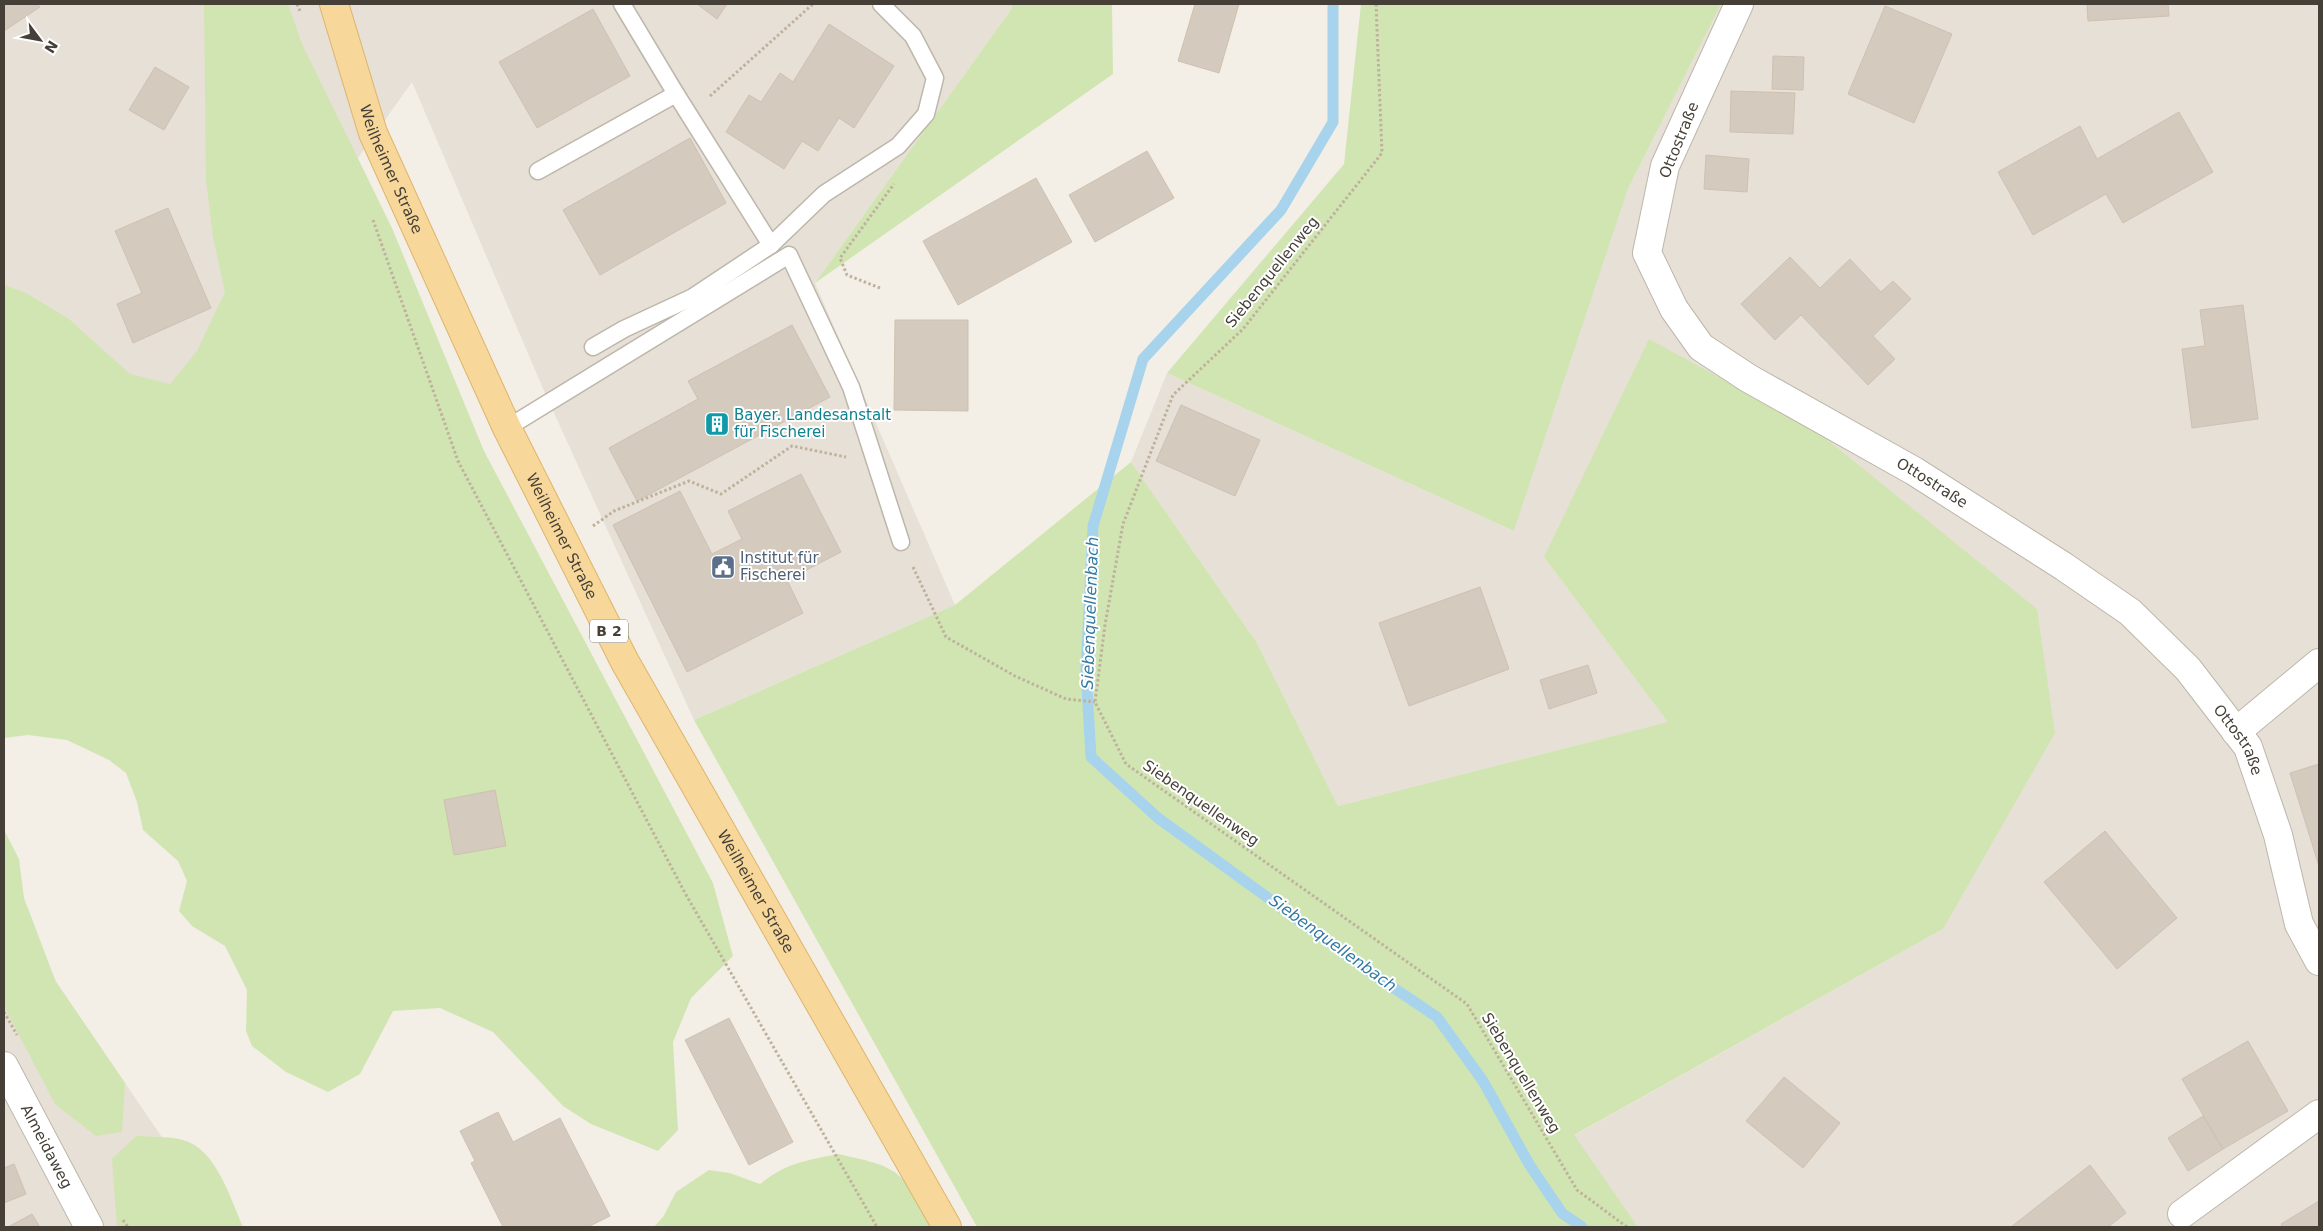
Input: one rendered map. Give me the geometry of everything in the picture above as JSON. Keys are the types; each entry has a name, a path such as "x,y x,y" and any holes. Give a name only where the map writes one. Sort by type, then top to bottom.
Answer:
{"main road":[{"name":"Weilheimer Straße","path":"334,4 373,133 507,428 625,662 947,1227"}],"street":[{"name":"Ottostraße","path":"1739,4 1665,166 1647,253 1674,309 1701,347 1756,382 1914,471 2063,566 2130,612 2188,669 2248,747 2278,835 2299,924 2319,961"},
{"path":"2236,732 2319,662"},
{"name":"Almeidaweg","path":"4,1066 89,1227"},
{"path":"2182,1214 2319,1114"}],"lane":[{"path":"622,4 771,245"},
{"path":"593,347 624,328 693,297 771,245 824,194 898,146 926,114 935,78 913,36 881,4"},
{"path":"538,171 676,94"},
{"path":"507,428 789,255 851,387 901,542"}],"path":[{"path":"297,4 300,13"},
{"path":"689,115 812,4"},
{"name":"Siebenquellenweg","path":"1376,4 1382,153 1243,329 1173,395 1123,524 1105,625 1095,702 1126,764 1467,1004 1577,1190 1627,1227"},
{"path":"880,288 847,275 840,258 896,180"},
{"path":"373,218 458,461 684,893 878,1227"},
{"path":"586,530 614,511 689,481 721,494 792,446 876,464"},
{"path":"901,542 946,637 1015,676 1066,699 1095,702"}],"shaded area":[{"path":"4,4 1012,4 1012,8 815,283 955,605 694,720 544,391 412,82 162,433 4,515"},
{"path":"1721,4 2319,4 2319,1227 1638,1227 1573,1136 1943,929 1544,557 1669,722 1338,806 1257,643 1131,462 1167,373 1514,531 1628,189"},
{"path":"4,905 125,1083 223,1227 4,1227"}],"green space":[{"path":"204,4 288,4 302,44 392,228 484,451 713,883 733,956 691,998 673,1042 678,1130 658,1151 591,1124 563,1106 493,1032 440,1008 393,1011 360,1074 328,1092 286,1072 252,1046 246,1031 247,990 225,946 192,926 179,911 187,881 178,861 143,830 137,802 126,773 109,760 67,740 28,735 4,738 4,285 26,293 69,319 130,374 170,384 197,351 225,292 213,237 206,180"},
{"path":"1012,4 1112,4 1113,74 815,283 1012,8"},
{"path":"1361,4 1721,4 1628,189 1514,531 1167,373 1344,164"},
{"path":"1649,339 1814,429 2037,609 2055,733 1943,929 1574,1135 1638,1227 977,1227 694,720 955,605 1131,462 1257,643 1338,806 1668,722 1544,557"},
{"path":"4,830 19,859 24,898 56,982 125,1083 122,1132 96,1136 55,1104 4,1006"},
{"path":"136,1136 166,1137 183,1140 195,1145 205,1153 221,1176 243,1227 117,1227 112,1159"},
{"path":"839,1154 877,1164 897,1174 914,1192 937,1227 654,1227 663,1217 676,1192 709,1170 730,1173 760,1184 779,1171 797,1163"}],"building":[{"path":"4,4 37,4 40,7 4,31"},
{"path":"697,4 727,4 717,19"},
{"path":"1195,4 1239,4 1219,73 1178,61"},
{"path":"2087,4 2168,4 2169,16 2088,21"},
{"path":"1885,6 1952,34 1914,123 1848,94"},
{"path":"593,9 630,76 537,128 499,62"},
{"path":"829,24 894,66 854,128 839,118 818,151 802,141 784,169 726,132 749,95 761,102 780,73 793,82"},
{"path":"1773,56 1804,57 1803,90 1772,89"},
{"path":"155,67 189,87 164,130 129,110"},
{"path":"1731,91 1795,93 1793,134 1730,132"},
{"path":"2179,112 2213,172 2123,223 2106,194 2033,235 1998,172 2080,126 2097,159"},
{"path":"690,138 726,203 600,275 563,210"},
{"path":"1147,151 1174,198 1095,242 1069,195"},
{"path":"1706,155 1749,159 1747,192 1704,189"},
{"path":"1036,178 1072,242 958,305 923,241"},
{"path":"168,208 211,308 133,343 117,304 142,293 115,231"},
{"path":"1790,257 1820,288 1850,259 1881,292 1893,281 1911,299 1873,336 1895,359 1868,385 1801,315 1775,340 1741,304"},
{"path":"2243,305 2258,419 2192,428 2182,349 2205,346 2200,310"},
{"path":"895,320 968,320 968,411 894,410"},
{"name":"Bayer. Landesanstalt für Fischerei","path":"792,325 830,397 637,501 609,448 698,399 688,381"},
{"path":"1181,405 1260,440 1235,496 1156,461"},
{"name":"Institut für Fischerei","path":"801,474 841,552 787,580 803,613 687,672 613,525 680,491 712,554 742,539 728,511"},
{"path":"1480,587 1509,669 1409,706 1379,623"},
{"path":"1588,665 1597,693 1549,709 1540,680"},
{"path":"2319,764 2319,866 2290,773"},
{"path":"495,790 506,846 454,855 444,800"},
{"path":"2105,831 2177,918 2117,969 2044,882"},
{"path":"729,1018 793,1142 749,1165 685,1040"},
{"path":"2248,1041 2288,1111 2223,1149 2182,1079"},
{"path":"1784,1077 1840,1123 1803,1168 1746,1121"},
{"path":"498,1112 513,1142 560,1118 610,1216 588,1227 503,1227 471,1163 475,1161 460,1131"},
{"path":"2203,1116 2223,1149 2188,1171 2168,1138"},
{"path":"14,1164 26,1194 4,1203 4,1168"},
{"path":"2090,1165 2126,1213 2108,1227 2011,1227"},
{"path":"2319,1201 2319,1227 2283,1227 2281,1224"},
{"path":"32,1214 40,1227 8,1227"}],"waterway":[{"name":"Siebenquellenbach","path":"1333,4 1333,122 1281,210 1143,359 1093,526 1086,671 1091,757 1158,818 1370,972 1437,1017 1483,1081 1529,1164 1562,1213 1582,1227"}],"place":[{"name":"Bayer. Landesanstalt für Fischerei","path":"717,424"},
{"name":"Institut für Fischerei","path":"723,567"}]}
